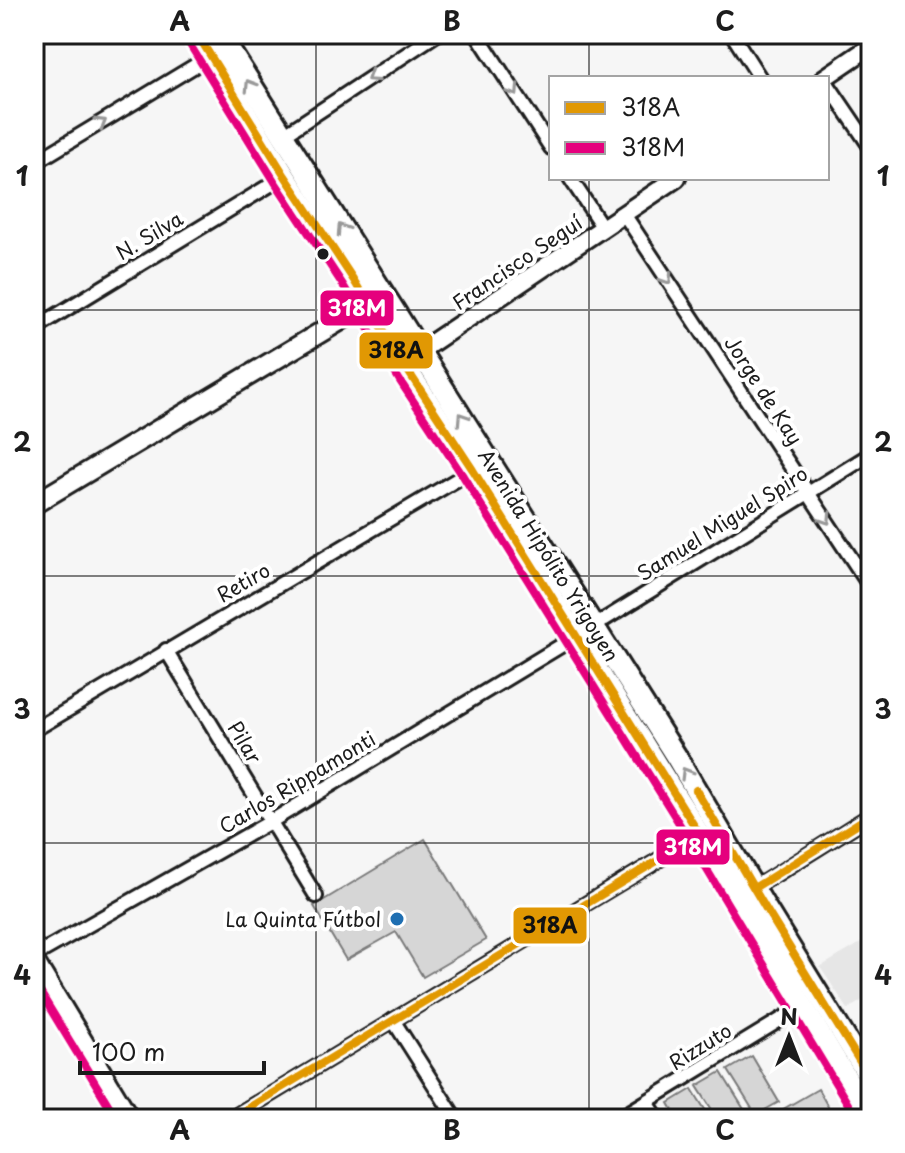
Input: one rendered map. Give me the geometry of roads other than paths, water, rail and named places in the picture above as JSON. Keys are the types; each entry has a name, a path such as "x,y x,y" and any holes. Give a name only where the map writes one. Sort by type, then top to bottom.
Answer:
{"main road":[{"name":"Avenida Hipólito Yrigoyen","path":"197,34 353,279 376,300"},
{"name":"Avenida Hipólito Yrigoyen","path":"219,34 411,357 586,631 746,894 871,1080"},
{"path":"34,504 376,300"},
{"name":"Avenida Hipólito Yrigoyen","path":"411,357 473,470 586,631"},
{"name":"Avenida Hipólito Yrigoyen","path":"746,894 803,1006 871,1119"}],"street":[{"path":"282,136 437,34"},
{"path":"477,34 549,145"},
{"path":"732,34 759,76"},
{"path":"829,78 871,46"},
{"path":"34,163 211,56"},
{"path":"829,85 871,148"},
{"name":"N. Silva","path":"34,329 285,176"},
{"path":"571,180 603,228"},
{"name":"Francisco Seguí","path":"411,357 674,180"},
{"name":"Jorge de Kay","path":"624,214 871,588"},
{"name":"Samuel Miguel Spiro","path":"586,631 871,454"},
{"name":"Retiro","path":"34,730 473,470"},
{"name":"Carlos Rippamonti","path":"34,958 270,822 586,631"},
{"name":"Pilar","path":"166,650 316,896"},
{"path":"746,894 871,815"},
{"path":"230,1119 708,830"},
{"path":"34,958 131,1119"},
{"name":"Rizzuto","path":"618,1119 803,1006"},
{"path":"393,1020 456,1119"},
{"path":"647,1102 658,1119"}],"place":[{"name":"La Quinta Fútbol","path":"397,919"}]}
